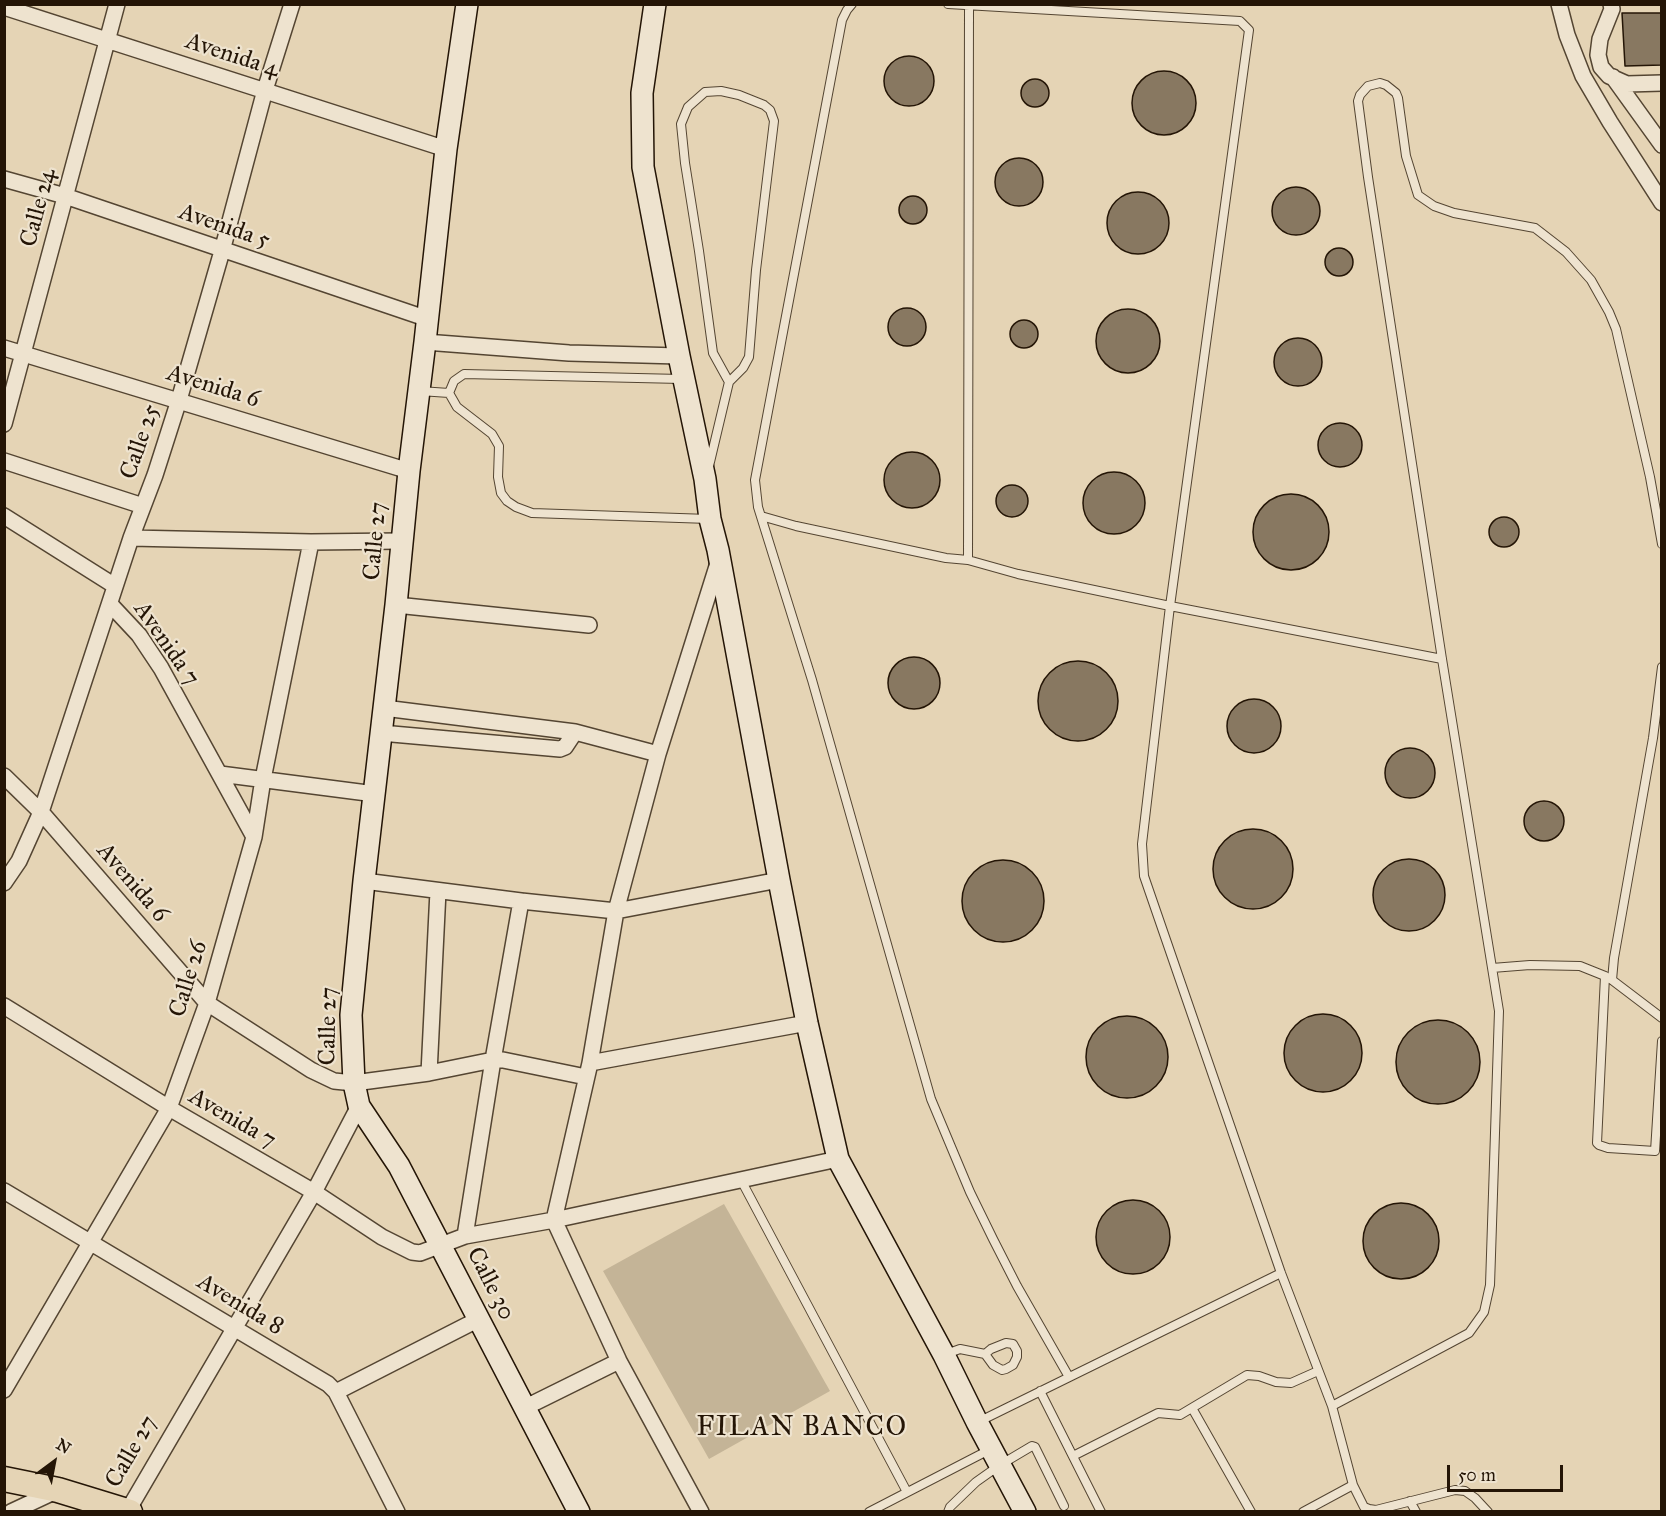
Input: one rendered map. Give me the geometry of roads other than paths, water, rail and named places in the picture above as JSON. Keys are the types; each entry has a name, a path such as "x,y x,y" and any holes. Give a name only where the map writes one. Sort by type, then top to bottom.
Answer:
{"main road":[{"name":"Calle 27","path":"354,1083 351,1015 364,882 446,149 467,4"},
{"path":"655,4 642,93 643,167 705,479 710,519 720,557 779,880 837,1159 944,1355 1025,1512"},
{"name":"Calle 30","path":"354,1083 359,1106 399,1166 579,1512"},
{"path":"4,1479 58,1490 128,1511"}],"street":[{"name":"Calle 24","path":"4,424 117,4"},
{"name":"Calle 25","path":"4,884 20,861 41,813 179,400 292,4"},
{"path":"1559,4 1567,35 1583,76 1662,203"},
{"path":"1611,4 1612,9 1600,39 1598,55 1601,67 1609,76 1628,84 1662,83"},
{"name":"Avenida 4","path":"4,7 446,149"},
{"path":"1613,77 1662,145"},
{"name":"Avenida 5","path":"4,179 65,196 428,320"},
{"path":"426,342 569,353 679,356"},
{"name":"Avenida 6","path":"4,348 409,471"},
{"path":"4,461 143,506"},
{"name":"Avenida 7","path":"4,516 115,586"},
{"path":"131,538 310,542 401,541"},
{"name":"Calle 26","path":"5,1386 169,1108 207,1003 254,837 310,542"},
{"path":"702,1512 619,1361 554,1220 588,1070 616,911 658,754 720,557"},
{"name":"Avenida 7","path":"110,604 139,635 161,668 254,837"},
{"path":"396,605 589,625"},
{"path":"384,708 575,732 658,754"},
{"path":"381,733 560,749 566,747 575,732"},
{"path":"220,774 375,794"},
{"name":"Avenida 6","path":"4,776 41,813 207,1003 311,1070 334,1081 354,1083 429,1073 493,1060 588,1070"},
{"path":"364,882 616,911 779,880"},
{"path":"429,1073 438,891"},
{"path":"465,1236 521,901"},
{"name":"Avenida 7","path":"4,1006 169,1108 314,1192 382,1237 412,1252 420,1253 465,1236 554,1220 837,1159"},
{"path":"588,1070 807,1023"},
{"name":"Calle 27","path":"128,1511 314,1192 359,1106"},
{"name":"Avenida 8","path":"4,1191 319,1378 336,1392 397,1512"},
{"path":"336,1392 479,1319"},
{"path":"526,1407 619,1361"},
{"path":"11,1512 58,1490"}],"lane":[{"path":"852,4 847,9 843,20 755,480 758,507 815,692 931,1099 993,1239 1032,1313 1070,1377"},
{"path":"948,4 1240,21 1249,30 1170,606 1142,844 1144,876 1281,1273 1332,1406 1353,1485 1364,1507 1376,1510 1455,1490 1465,1491 1488,1512"},
{"path":"968,560 969,6"},
{"path":"1332,1406 1469,1333 1484,1312 1490,1285 1499,1011 1368,177 1358,101 1368,86 1380,83 1396,93 1406,156 1418,195 1434,206 1454,213 1535,228 1566,252 1591,280 1616,329 1650,477 1662,544"},
{"path":"705,479 729,382 743,368 749,357 756,270 774,121 770,111 764,105 721,91 705,92 688,107 681,124 713,353 729,382"},
{"path":"449,393 454,381 464,374 684,379"},
{"path":"419,391 449,393"},
{"path":"449,393 457,407 492,434 499,446 498,477 501,493 516,507 532,513 710,519"},
{"path":"761,516 796,526 935,556 968,560 1018,574 1170,606 1442,659"},
{"path":"1662,667 1653,738 1609,978 1597,1143 1599,1145 1608,1148 1655,1151 1662,1041"},
{"path":"1492,968 1530,965 1580,966 1609,978 1662,1018"},
{"path":"741,1180 907,1492"},
{"path":"977,1422 1281,1273"},
{"path":"944,1355 960,1349 985,1354"},
{"path":"1073,1456 1158,1413 1180,1415 1247,1376 1259,1376 1276,1382 1291,1383 1318,1371"},
{"path":"1040,1391 1101,1512"},
{"path":"1192,1408 1251,1512"},
{"path":"869,1512 907,1492 995,1457 1032,1446 1035,1447 1064,1506"},
{"path":"948,1512 995,1457"},
{"path":"1303,1512 1353,1485"},
{"path":"1410,1501 1416,1512"}],"district":[{"name":"FILAN BANCO","path":"802,1428"}]}
